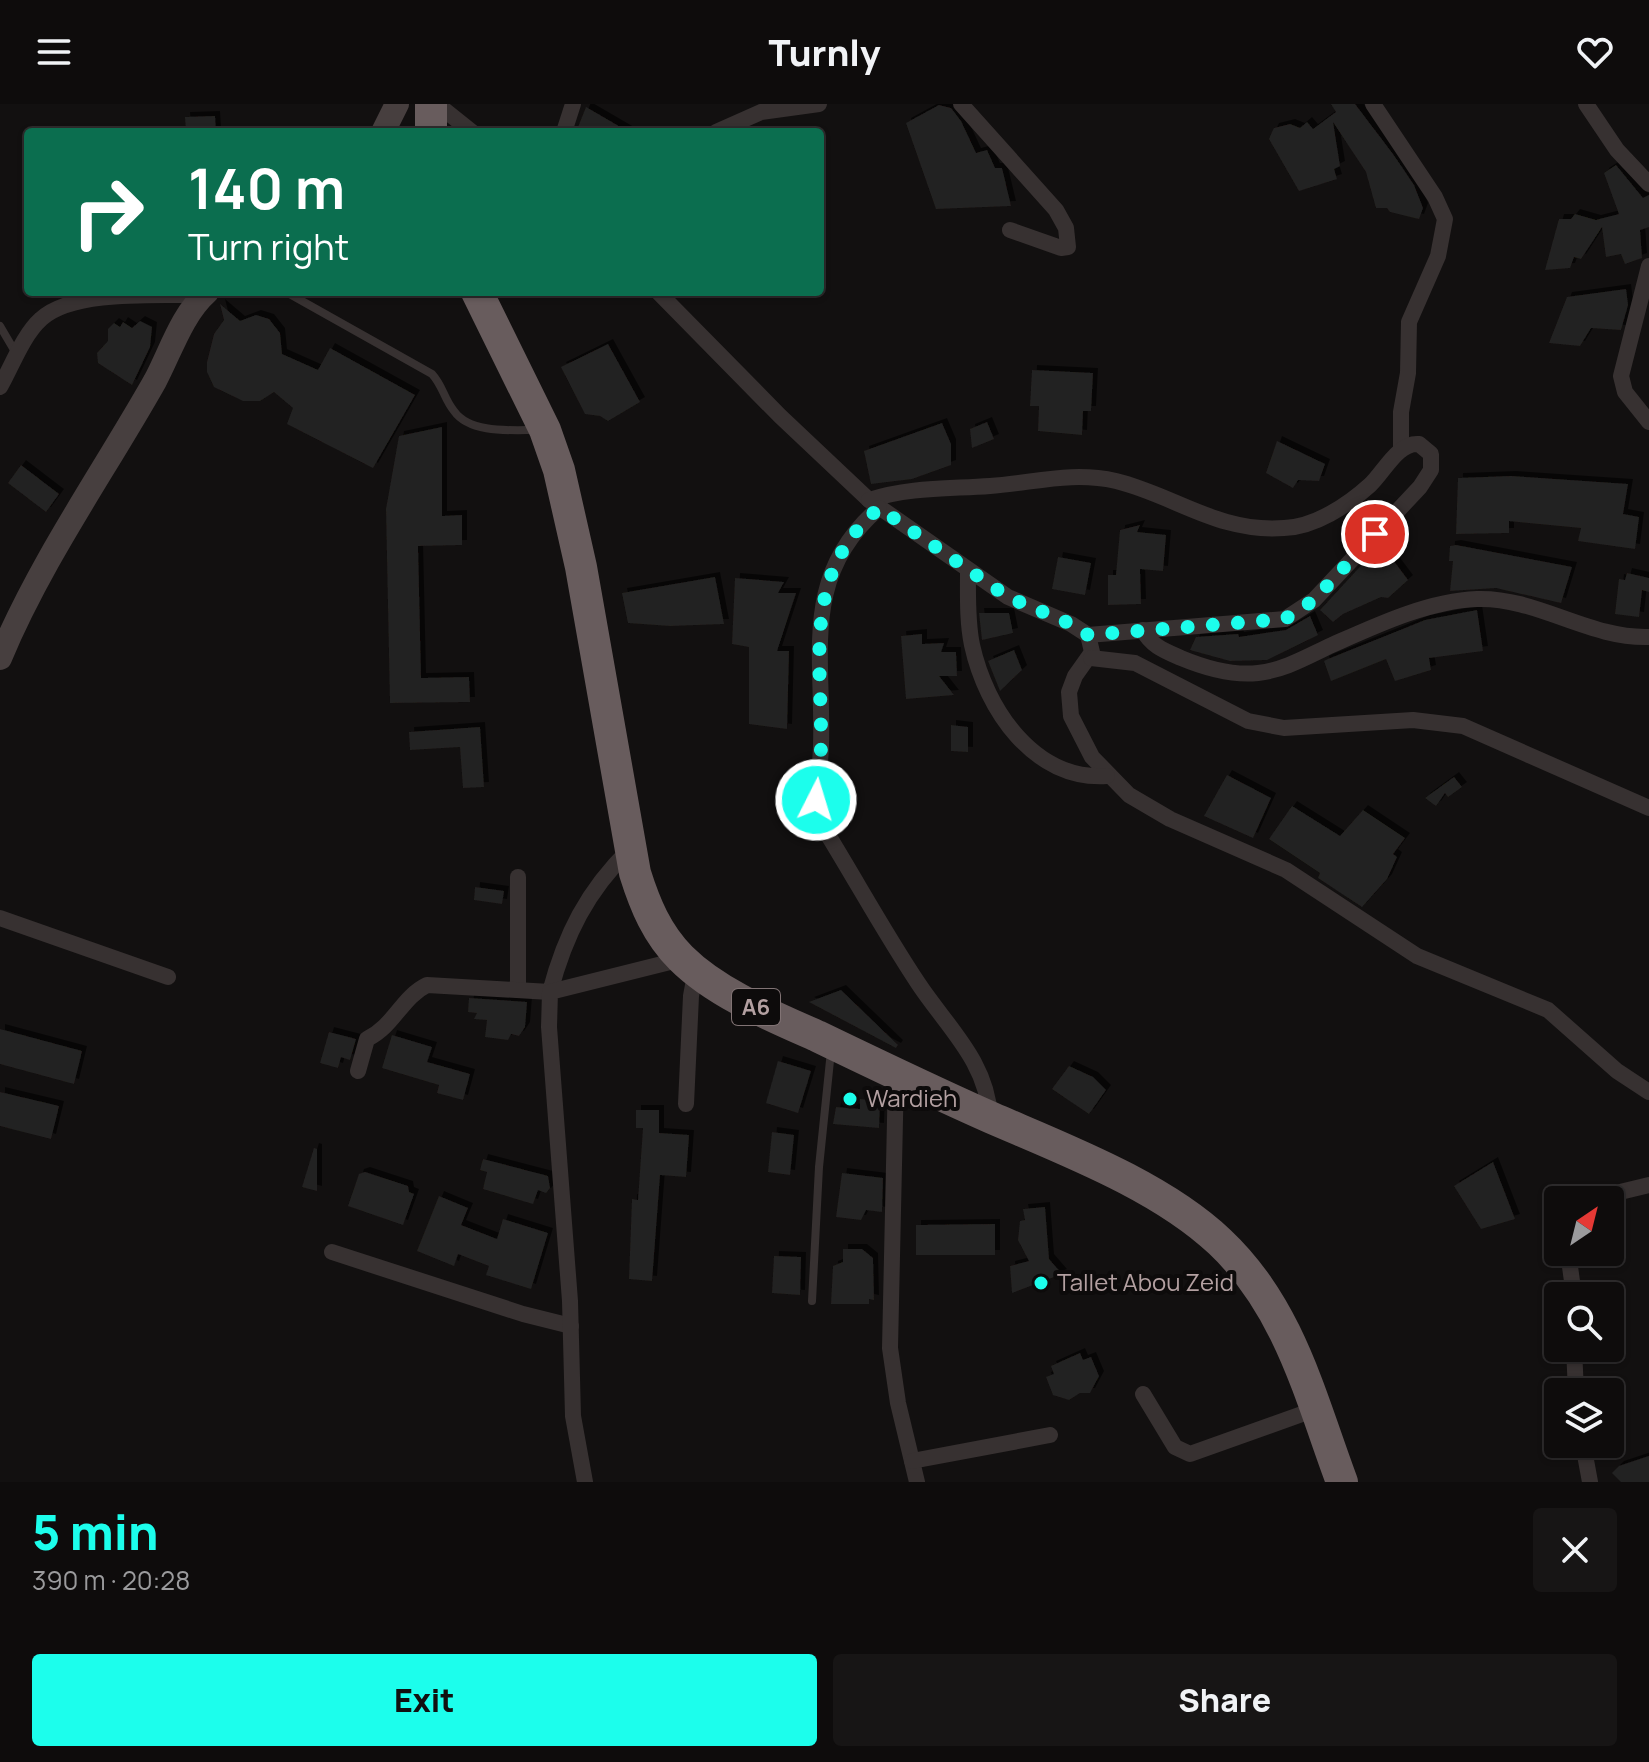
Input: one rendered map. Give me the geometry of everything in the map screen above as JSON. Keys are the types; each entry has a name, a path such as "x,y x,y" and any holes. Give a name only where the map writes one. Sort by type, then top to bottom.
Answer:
{"highway":[{"path":"431,128 434,104"},
{"name":"A6","path":"479,296 545,430 576,540 630,849 650,914 689,964 759,1008 896,1074 1051,1143 1167,1203 1219,1241 1260,1288 1281,1321 1342,1482"}],"street":[{"path":"385,128 397,104"},
{"path":"434,104 467,128"},
{"path":"565,128 573,104"},
{"path":"725,128 761,112 819,104"},
{"path":"961,104 1056,210 1066,228 1068,247 1061,248 1010,230"},
{"path":"1373,104 1435,197 1445,219 1438,256 1409,322 1401,449"},
{"path":"1586,104 1617,150 1649,184"},
{"path":"1649,266 1642,283 1637,317 1621,376 1625,392 1649,422"},
{"path":"0,387 41,318 67,304 177,296"},
{"path":"0,658 31,590 204,296"},
{"path":"662,296 819,454 874,504 1023,606 1071,624 1088,635 1285,619 1314,600 1420,487 1431,470 1432,456 1425,447 1415,443 1401,449 1369,486 1347,502 1316,520 1288,528 1246,526 1204,515 1130,486 1084,475 992,486 905,490 874,504 850,539 834,568 822,604 818,649 821,746 818,811 828,835 917,982 979,1068 990,1117"},
{"path":"968,571 969,625 974,654 1013,733 1051,765 1083,775 1107,776"},
{"path":"1143,630 1159,649 1232,673 1257,673 1287,666 1357,634 1421,611 1473,599 1507,602 1607,634 1649,637"},
{"path":"1088,635 1091,658 1075,676 1068,702 1079,737 1107,776 1152,810 1286,870 1417,956 1548,1010 1617,1071 1649,1092"},
{"path":"1091,658 1135,663 1248,721 1265,726 1307,727 1413,720 1463,726 1645,804"},
{"path":"585,1482 573,1416 571,1326 549,1027 550,992 577,914 598,883 630,849"},
{"path":"518,877 518,990"},
{"path":"0,918 168,977"},
{"path":"358,1071 367,1039 387,1027 413,992 427,985 550,992 689,964 691,996 686,1104"},
{"path":"896,1074 890,1348 917,1482"},
{"path":"1624,1191 1649,1185"},
{"path":"332,1252 571,1326"},
{"path":"1143,1394 1168,1438 1180,1451 1190,1454 1316,1409"},
{"path":"912,1461 1050,1435"},
{"path":"1586,1458 1590,1482"}],"lane":[{"path":"293,296 432,374 445,390 453,411 465,422 502,429 545,430"},
{"path":"0,326 18,356"},
{"path":"812,1301 819,1167 832,1044"}],"building":[{"path":"1331,104 1355,104 1414,185 1423,208 1419,219 1390,212 1387,208 1376,208 1366,172 1333,122 1340,166 1334,169 1337,179 1299,191 1269,139 1274,128 1290,124 1300,128 1307,122 1313,129 1336,112"},
{"path":"939,105 951,108 961,121 976,153 987,150 995,168 1002,168 1011,206 936,209 906,123"},
{"path":"586,107 622,128 578,128"},
{"path":"215,116 216,128 186,128 185,117"},
{"path":"1616,165 1643,198 1649,195 1649,227 1640,230 1642,258 1625,264 1621,254 1606,257 1602,227 1581,259 1574,257 1570,268 1545,270 1559,219 1571,219 1575,214 1596,220 1619,214 1604,173"},
{"path":"1626,289 1628,305 1621,330 1591,328 1580,346 1549,343 1567,297"},
{"path":"220,304 240,321 256,315 269,319 280,333 282,354 318,370 330,348 415,395 373,468 287,424 293,408 274,392 260,401 243,401 214,387 207,372 207,362 214,334 224,320"},
{"path":"140,321 152,327 150,347 132,385 98,363 97,353 108,341 108,329 114,323 120,327 123,322 132,328"},
{"path":"608,344 640,402 608,421 600,416 585,414 561,367"},
{"path":"1032,370 1093,373 1091,411 1083,411 1082,435 1038,431 1039,406 1030,406"},
{"path":"987,422 994,439 972,448 970,429"},
{"path":"942,423 951,444 951,465 912,479 871,484 864,451"},
{"path":"442,427 442,516 462,515 462,545 418,546 421,678 469,677 470,702 390,703 386,509 399,436"},
{"path":"1277,441 1325,464 1319,481 1298,480 1293,488 1266,473"},
{"path":"21,465 59,494 46,512 8,483"},
{"path":"1511,476 1628,484 1623,514 1639,517 1635,549 1578,541 1581,528 1509,521 1509,533 1456,534 1458,478"},
{"path":"1140,525 1137,532 1166,535 1163,571 1140,569 1141,604 1108,605 1108,575 1116,575 1120,530"},
{"path":"1381,544 1408,580 1388,598 1381,597 1343,614 1333,622 1320,610"},
{"path":"1450,546 1572,567 1561,603 1496,588 1450,591 1453,561 1449,561"},
{"path":"1058,557 1091,563 1085,595 1052,589"},
{"path":"1627,573 1649,578 1649,592 1642,590 1639,617 1615,614 1619,579 1625,580"},
{"path":"715,577 724,624 670,626 628,623 622,593"},
{"path":"735,578 784,582 778,593 796,593 777,651 789,651 787,729 749,724 749,647 732,644"},
{"path":"1477,610 1483,651 1429,658 1431,670 1395,681 1386,659 1331,681 1324,661 1328,659 1425,620"},
{"path":"979,613 1009,613 1013,633 982,640"},
{"path":"1310,616 1318,635 1267,660 1230,661 1190,650 1196,637 1238,634 1239,637 1286,630"},
{"path":"922,634 922,644 944,643 941,652 956,652 957,676 939,676 954,695 906,699 901,636"},
{"path":"1014,650 1022,670 1000,691 988,661"},
{"path":"951,725 968,727 968,752 951,751"},
{"path":"480,727 484,787 463,788 460,747 410,750 409,732"},
{"path":"1227,775 1271,798 1253,838 1204,816"},
{"path":"1454,777 1462,787 1448,797 1445,793 1436,806 1425,798"},
{"path":"1292,806 1340,836 1363,810 1405,838 1393,854 1397,857 1387,879 1362,907 1318,878 1320,873 1269,839"},
{"path":"475,887 504,891 502,904 474,900"},
{"path":"841,990 898,1045 896,1048 809,1002"},
{"path":"469,998 527,1002 525,1027 519,1036 511,1034 508,1040 485,1037 487,1020 474,1019 477,1013 468,1012"},
{"path":"0,1029 82,1051 74,1084 0,1064"},
{"path":"329,1032 356,1039 350,1060 341,1057 338,1068 320,1063"},
{"path":"392,1035 432,1047 427,1062 470,1074 463,1100 437,1093 439,1085 382,1068"},
{"path":"778,1061 811,1071 798,1113 766,1103"},
{"path":"1069,1066 1093,1077 1106,1090 1089,1114 1052,1089"},
{"path":"0,1092 59,1106 51,1139 0,1126"},
{"path":"860,1099 880,1101 879,1128 833,1124 836,1107 860,1109"},
{"path":"636,1110 659,1110 659,1133 689,1135 686,1177 660,1175 652,1281 629,1279 632,1199 638,1200 643,1128 636,1128"},
{"path":"772,1132 794,1135 790,1175 768,1172"},
{"path":"314,1148 317,1149 317,1191 302,1187"},
{"path":"483,1159 548,1176 550,1188 546,1193 538,1190 533,1204 483,1189 487,1172 480,1170"},
{"path":"1493,1162 1515,1219 1481,1229 1454,1186"},
{"path":"365,1172 408,1186 409,1192 414,1194 403,1225 348,1206 359,1174"},
{"path":"842,1173 883,1178 882,1212 866,1210 861,1220 836,1217"},
{"path":"439,1196 468,1208 461,1225 497,1239 503,1219 548,1233 531,1289 486,1275 489,1266 458,1254 454,1266 417,1251"},
{"path":"1045,1207 1049,1259 1062,1274 1012,1293 1010,1266 1029,1261 1018,1240 1020,1221 1025,1220 1023,1209"},
{"path":"995,1224 995,1255 916,1255 916,1225"},
{"path":"843,1249 862,1249 873,1258 874,1300 869,1299 869,1304 831,1304 833,1266 843,1262"},
{"path":"774,1256 801,1257 800,1295 772,1293"},
{"path":"1080,1353 1083,1360 1091,1357 1099,1376 1090,1393 1080,1393 1069,1400 1053,1395 1046,1377 1054,1374 1051,1366"},
{"path":"1649,1456 1649,1482 1621,1482 1612,1473 1619,1466"}],"place":[{"name":"Wardieh","path":"850,1099"},
{"name":"Tallet Abou Zeid","path":"1041,1283"}],"route":[{"path":"816,800 821,746 818,633 822,604 834,568 850,539 879,508 1008,597 1031,610 1071,624 1088,635 1285,619 1314,600 1375,534"}]}
